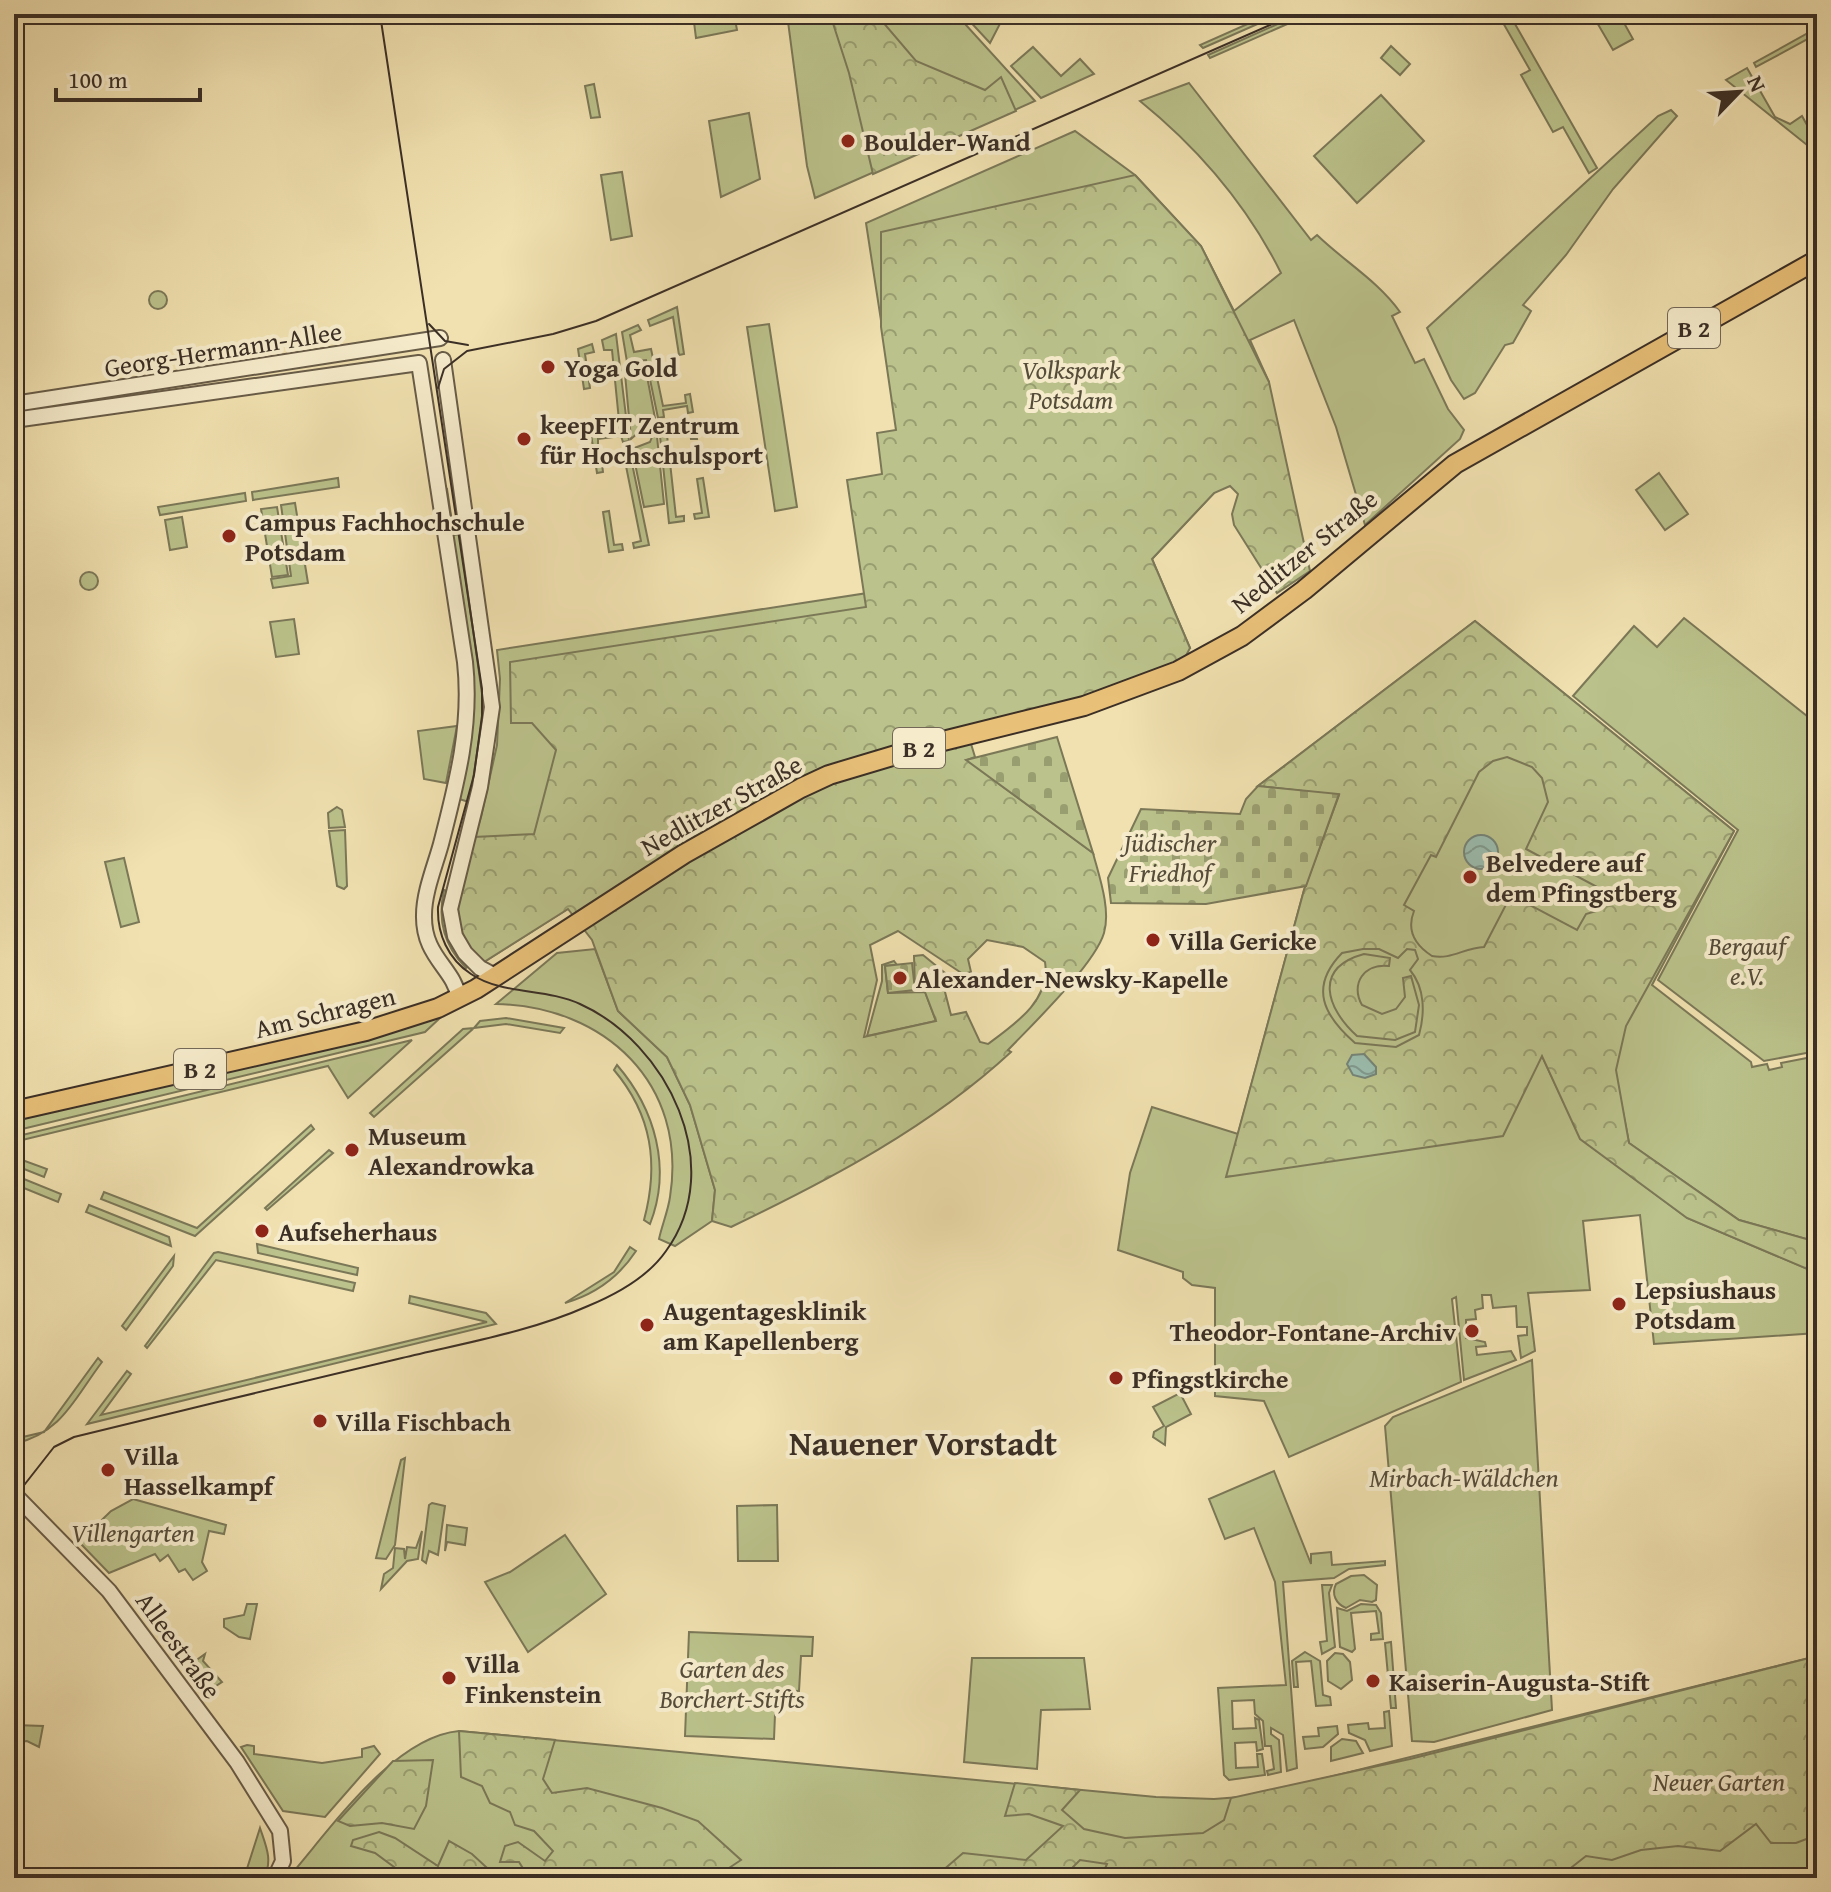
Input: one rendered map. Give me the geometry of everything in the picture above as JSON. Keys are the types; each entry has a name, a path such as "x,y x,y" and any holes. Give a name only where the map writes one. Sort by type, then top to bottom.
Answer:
{"main road":[{"name":"Nedlitzer Straße","path":"459,998 671,861 829,775 939,742 1084,706 1188,666 1242,636 1304,590 1455,464 1817,260"},
{"name":"Am Schragen","path":"14,1111 366,1031 459,998"}],"street":[{"name":"Georg-Hermann-Allee","path":"14,404 440,338"},
{"path":"443,360 492,707 480,787 451,894 451,919 465,953 480,968 495,976"},
{"name":"Georg-Hermann-Allee","path":"14,420 419,363 465,662 468,706 463,754 424,920 431,950 455,984 459,998"},
{"name":"Alleestraße","path":"15,1494 76,1554 142,1633 237,1762 283,1841 283,1861 275,1878"}],"green space":[{"path":"693,14 734,14 737,30 696,38"},
{"path":"787,14 956,14 1035,101 815,198 807,166"},
{"path":"830,14 876,14 916,61 985,90 1001,77 1016,111 873,174 849,73"},
{"path":"963,14 1005,14 990,43"},
{"path":"1270,14 1280,14 1203,48 1200,45"},
{"path":"1300,14 1310,14 1210,58 1208,55"},
{"path":"1592,14 1619,14 1633,39 1613,50"},
{"path":"1511,17 1597,168 1589,173 1563,127 1553,132 1521,75 1530,70 1502,21"},
{"path":"1817,28 1817,34 1756,67 1754,63"},
{"path":"1391,46 1410,64 1400,75 1381,58"},
{"path":"1033,47 1061,76 1080,59 1094,74 1041,98 1011,66"},
{"path":"1747,68 1775,117 1790,124 1802,116 1817,143 1817,153 1726,80"},
{"name":"Volkspark Potsdam","path":"1189,83 1311,240 1317,235 1371,281 1400,312 1392,316 1415,363 1424,359 1448,409 1464,430 1460,439 1365,525 1336,427 1294,320 1250,340 1269,382 1267,415 1214,493 1152,559 1190,648 601,888 484,962 462,876 481,817 497,745 500,679 497,650 867,593 884,475 898,431 866,223 1075,131 1135,175 1201,246 1234,311 1281,273 1253,225 1220,180 1182,138 1140,101"},
{"path":"594,84 600,117 591,118 585,86"},
{"path":"1381,95 1424,141 1357,203 1314,156"},
{"path":"1671,110 1677,116 1613,189 1566,255 1523,305 1531,311 1513,343 1505,345 1475,393 1464,399 1451,380 1427,328 1658,116"},
{"path":"749,113 760,179 721,197 709,121"},
{"path":"622,172 632,236 611,240 601,175"},
{"name":"Volkspark Potsdam","path":"1135,175 1201,246 1269,382 1310,571 1277,593 1234,525 1232,514 1238,494 1230,486 1214,493 1152,559 1190,648 1178,671 968,734 975,757 967,760 1093,853 1106,914 1104,933 1098,946 1062,994 1008,1050 1011,1052 980,1079 878,1150 731,1227 712,1221 715,1190 690,1105 667,1057 618,1011 592,940 568,909 484,962 471,949 463,934 458,903 474,837 534,834 556,750 532,723 511,723 510,662 866,607 847,480 882,474 877,433 896,430 881,327 881,232","holes":["898,931 963,974 971,972 968,959 987,940 1023,947 1045,962 1045,976 1037,999 1029,1010 988,1044 980,1042 966,1012 951,1015 945,992 945,973 923,955 914,956 915,990 925,992 936,1021 864,1037 877,980 870,945"]},
{"path":"154,291 162,291 167,300 165,307 154,309 149,304 149,296"},
{"path":"677,307 684,354 679,355 673,317 650,326 648,320"},
{"path":"769,324 797,507 775,511 747,327"},
{"path":"638,325 641,330 630,335 634,352 651,349 663,406 686,403 685,395 690,394 693,412 688,413 687,406 663,410 664,417 658,418 646,360 627,362 622,332"},
{"path":"616,334 629,441 623,442 621,436 598,439 598,446 593,447 590,428 596,427 598,435 620,431 612,350 604,350 602,340"},
{"path":"592,344 594,352 585,354 590,388 584,389 578,349"},
{"path":"646,371 655,418 631,439 625,374"},
{"path":"689,421 694,421 697,439 691,439 690,432 667,435 676,517 684,516 684,521 669,523 659,426 665,426 666,432 669,432 690,428"},
{"path":"656,427 664,504 644,507 632,449 650,442"},
{"path":"629,449 649,545 634,548 633,543 641,541 625,461 602,464 603,472 597,473 594,454 599,454 601,460 624,457 624,450"},
{"path":"1659,473 1688,514 1665,530 1636,490"},
{"path":"338,478 339,487 253,500 252,492"},
{"path":"703,478 709,517 695,519 694,514 702,513 697,479"},
{"path":"453,488 457,488 487,690 472,803 456,798 469,748 441,490 447,489 454,535 460,534"},
{"path":"245,493 246,501 160,515 158,507"},
{"path":"295,503 308,583 273,588 271,579 291,576 281,505"},
{"path":"277,507 288,575 272,577 261,509"},
{"path":"609,511 614,545 622,544 623,550 609,552 603,512"},
{"path":"182,517 187,547 170,550 165,520"},
{"path":"89,572 98,581 89,590 80,581"},
{"name":"Bergauf e.V.","path":"1684,618 1817,724 1817,1051 1764,1061 1658,980 1738,830 1573,696 1634,626 1657,647"},
{"path":"294,619 299,654 276,657 270,622"},
{"path":"1475,621 1734,831 1652,985 1751,1062 1752,1067 1767,1064 1769,1070 1782,1067 1781,1063 1817,1056 1817,1242 1739,1220 1629,1143 1615,1070 1542,1056 1581,1139 1687,1218 1817,1273 1817,1333 1654,1344 1640,1215 1583,1221 1590,1290 1528,1293 1535,1351 1521,1358 1518,1336 1527,1335 1527,1327 1517,1327 1516,1306 1493,1308 1491,1295 1482,1295 1483,1308 1475,1310 1476,1319 1466,1320 1466,1338 1485,1342 1486,1346 1476,1347 1477,1355 1511,1351 1516,1360 1464,1380 1456,1297 1452,1299 1461,1382 1289,1457 1264,1401 1215,1396 1215,1288 1192,1285 1183,1278 1183,1272 1118,1250 1130,1173 1152,1107 1238,1134 1304,890 1339,795 1258,786"},
{"path":"1475,621 1734,831 1626,1026 1616,1070 1629,1143 1739,1220 1817,1242 1817,1273 1687,1218 1580,1139 1542,1056 1503,1136 1226,1177 1304,890 1339,795 1258,786","holes":["1507,757 1532,767 1542,778 1548,802 1526,849 1599,888 1593,901 1596,911 1586,914 1577,930 1511,895 1484,947 1432,956 1414,937 1411,925 1414,911 1404,905 1431,855 1436,857 1479,772 1493,761","1379,949 1398,958 1407,949 1415,950 1418,959 1410,970 1421,993 1421,1027 1419,1035 1396,1047 1355,1043 1335,1022 1324,1000 1323,989 1332,965 1342,953"]},
{"path":"457,726 446,783 424,779 418,731"},
{"path":"1057,737 1093,853 966,760"},
{"name":"Jüdischer Friedhof","path":"1258,786 1339,794 1306,886 1206,904 1111,903 1108,878 1141,809 1240,814 1246,799"},
{"path":"337,807 342,810 345,827 329,828 328,813"},
{"path":"345,830 347,886 344,889 337,886 329,831"},
{"path":"124,858 139,922 121,927 105,862"},
{"path":"444,890 448,891 471,965 466,968 452,951 444,932 441,912"},
{"path":"595,949 618,1011 667,1057 690,1105 715,1190 712,1221 675,1246 659,1239 670,1197 672,1156 666,1119 651,1086 630,1058 603,1036 571,1019 535,1008 496,1004 557,953"},
{"path":"1364,954 1390,958 1389,966 1373,968 1362,976 1358,990 1362,1005 1382,1014 1396,1009 1405,997 1403,978 1411,976 1419,1005 1415,1032 1395,1040 1357,1036 1338,1013 1332,1001 1331,979 1348,960"},
{"path":"894,961 897,965 885,966 888,993 925,992 936,1021 867,1036 882,981 882,965"},
{"path":"912,963 915,990 888,993 885,966"},
{"path":"441,1017 425,1032 14,1131 14,1119"},
{"path":"506,1018 564,1028 560,1033 506,1024 474,1028 480,1021"},
{"path":"474,1028 374,1117 370,1113 463,1029"},
{"path":"412,1040 348,1098 328,1066 14,1142 14,1137"},
{"path":"617,1065 641,1101 656,1140 659,1182 650,1224 644,1220 651,1179 649,1141 637,1105 614,1070"},
{"path":"311,1125 314,1129 195,1236 101,1199 104,1192 197,1228"},
{"path":"329,1150 333,1153 267,1210 265,1208"},
{"path":"14,1157 47,1169 44,1177 14,1165"},
{"path":"14,1175 61,1194 58,1202 14,1184"},
{"path":"89,1205 169,1237 171,1246 86,1212"},
{"path":"257,1244 358,1268 357,1275 258,1253"},
{"path":"630,1247 636,1251 614,1277 587,1295 565,1303 614,1272"},
{"path":"214,1253 355,1283 353,1291 216,1260 147,1348 145,1346"},
{"path":"174,1256 173,1266 126,1330 122,1326"},
{"path":"410,1296 486,1313 496,1324 87,1424 127,1371 131,1374 101,1415 487,1322 409,1303"},
{"path":"98,1358 102,1362 75,1401 44,1432"},
{"name":"Mirbach-Wäldchen","path":"1532,1360 1552,1710 1434,1742 1412,1741 1385,1426 1393,1417"},
{"path":"1180,1393 1191,1414 1166,1427 1165,1445 1153,1437 1154,1432 1164,1426 1153,1407"},
{"path":"43,1432 30,1439 14,1444 14,1439"},
{"path":"405,1458 395,1545 386,1559 376,1558 401,1460"},
{"path":"1274,1471 1311,1564 1311,1554 1331,1552 1332,1565 1385,1561 1385,1565 1349,1569 1334,1578 1283,1582 1297,1768 1287,1771 1283,1735 1271,1728 1271,1734 1279,1740 1281,1772 1268,1775 1267,1771 1274,1769 1271,1746 1265,1746 1263,1721 1255,1714 1254,1700 1232,1701 1233,1729 1256,1728 1255,1718 1259,1720 1263,1749 1257,1751 1256,1742 1235,1743 1236,1768 1258,1767 1257,1754 1262,1754 1265,1775 1229,1780 1224,1775 1218,1688 1286,1685 1275,1582 1254,1528 1225,1539 1209,1499"},
{"name":"Villengarten","path":"133,1499 226,1525 224,1534 209,1531 202,1562 207,1571 193,1580 185,1569 179,1572 168,1555 160,1561 155,1554 109,1573 79,1542 111,1511"},
{"path":"429,1505 445,1506 438,1555 429,1551 426,1563 422,1560"},
{"path":"777,1505 778,1561 738,1561 737,1506"},
{"path":"447,1525 467,1528 465,1545 447,1542 445,1551"},
{"path":"422,1531 418,1559 407,1561 381,1589 384,1574 393,1568 395,1548 404,1549 405,1559 407,1547 416,1548"},
{"path":"565,1535 606,1594 528,1652 485,1582 510,1572"},
{"path":"1364,1575 1377,1585 1376,1600 1360,1600 1346,1608 1340,1604 1334,1595 1336,1584 1351,1576"},
{"path":"1322,1585 1332,1585 1329,1593 1335,1647 1322,1654 1320,1642 1327,1641"},
{"path":"247,1604 257,1604 250,1639 239,1637 224,1627 224,1619 244,1615"},
{"path":"1361,1604 1376,1605 1381,1613 1383,1639 1371,1640 1371,1634 1379,1633 1376,1611 1351,1613 1355,1649 1352,1652 1340,1647 1337,1608 1347,1611"},
{"name":"Garten des Borchert-Stifts","path":"689,1632 813,1637 812,1656 801,1656 799,1691 776,1690 774,1739 685,1736"},
{"path":"1391,1642 1396,1708 1391,1708 1385,1643"},
{"path":"1305,1652 1320,1661 1323,1695 1330,1697 1331,1705 1316,1706 1311,1661 1296,1662 1298,1687 1294,1687 1292,1661"},
{"path":"1335,1653 1343,1654 1350,1662 1352,1680 1341,1689 1328,1681 1327,1661"},
{"path":"205,1654 203,1661 222,1682 202,1695 184,1669"},
{"name":"Neuer Garten","path":"1817,1656 1817,1878 288,1878 343,1812 387,1767 434,1737 459,1731 1156,1797 1214,1799 1253,1796"},
{"path":"1817,1656 1817,1835 1796,1843 1771,1843 1756,1824 1720,1851 1678,1846 1641,1850 1612,1860 1586,1856 1558,1878 1277,1878 1274,1869 1252,1872 1246,1878 1101,1878 1107,1864 1080,1860 1063,1877 934,1878 963,1853 1026,1860 1063,1826 1029,1814 1005,1816 1015,1783 1080,1790 1062,1810 1084,1829 1125,1838 1203,1833 1224,1820 1231,1798 1410,1759"},
{"path":"972,1658 1084,1658 1090,1709 1041,1710 1037,1769 964,1762"},
{"path":"1389,1711 1392,1746 1370,1751 1365,1740 1349,1733 1348,1725 1368,1723 1369,1729 1385,1728 1384,1712"},
{"path":"14,1725 43,1726 39,1747 27,1741 14,1742"},
{"path":"1337,1726 1338,1734 1323,1747 1305,1749 1303,1737 1319,1736 1318,1728"},
{"path":"459,1731 555,1740 543,1779 552,1793 587,1788 662,1808 698,1821 741,1860 714,1878 529,1878 519,1862 500,1862 505,1846 518,1842 545,1861 553,1851 534,1831 515,1825 510,1812 490,1803 482,1786 461,1777"},
{"path":"1342,1739 1356,1741 1363,1753 1331,1761 1331,1747"},
{"path":"254,1746 254,1754 322,1763 362,1757 362,1749 374,1746 380,1754 325,1817 283,1811 241,1747"},
{"path":"433,1760 426,1806 414,1829 382,1823 350,1826 338,1821 393,1761"},
{"path":"260,1828 268,1853 267,1871 264,1878 244,1878"},
{"path":"379,1832 395,1838 438,1866 449,1841 472,1854 498,1878 409,1878 375,1853 351,1846 353,1840"}],"water":[{"path":"1481,835 1493,840 1498,852 1493,864 1481,869 1469,864 1464,852 1469,840"},
{"path":"1364,1054 1376,1067 1376,1074 1365,1078 1353,1075 1347,1064 1352,1055"}],"tram line":[{"path":"14,1498 54,1447 74,1437 496,1336 588,1306 621,1290 650,1269 666,1251 684,1218 691,1182 689,1146 679,1110 662,1077 639,1047 611,1022 580,1004 483,981 456,961 442,936 438,907 474,775 482,716 482,689 380,14"},
{"path":"438,388 444,369 467,351 553,334 596,321 1295,14"},
{"path":"429,324 445,341 468,345"}],"place":[{"name":"Boulder-Wand","path":"848,141"},
{"name":"Yoga Gold","path":"548,367"},
{"name":"keepFIT Zentrum für Hochschulsport","path":"524,439"},
{"name":"Campus Fachhochschule Potsdam","path":"229,536"},
{"name":"Belvedere auf dem Pfingstberg","path":"1470,877"},
{"name":"Villa Gericke","path":"1153,940"},
{"name":"Alexander-Newsky-Kapelle","path":"900,978"},
{"name":"Museum Alexandrowka","path":"352,1150"},
{"name":"Aufseherhaus","path":"262,1231"},
{"name":"Lepsiushaus Potsdam","path":"1619,1304"},
{"name":"Augentagesklinik am Kapellenberg","path":"647,1325"},
{"name":"Theodor-Fontane-Archiv","path":"1472,1331"},
{"name":"Pfingstkirche","path":"1116,1378"},
{"name":"Villa Fischbach","path":"320,1421"},
{"name":"Villa Hasselkampf","path":"108,1470"},
{"name":"Villa Finkenstein","path":"449,1678"},
{"name":"Kaiserin-Augusta-Stift","path":"1373,1681"}],"district":[{"name":"Nauener Vorstadt","path":"923,1442"}]}
